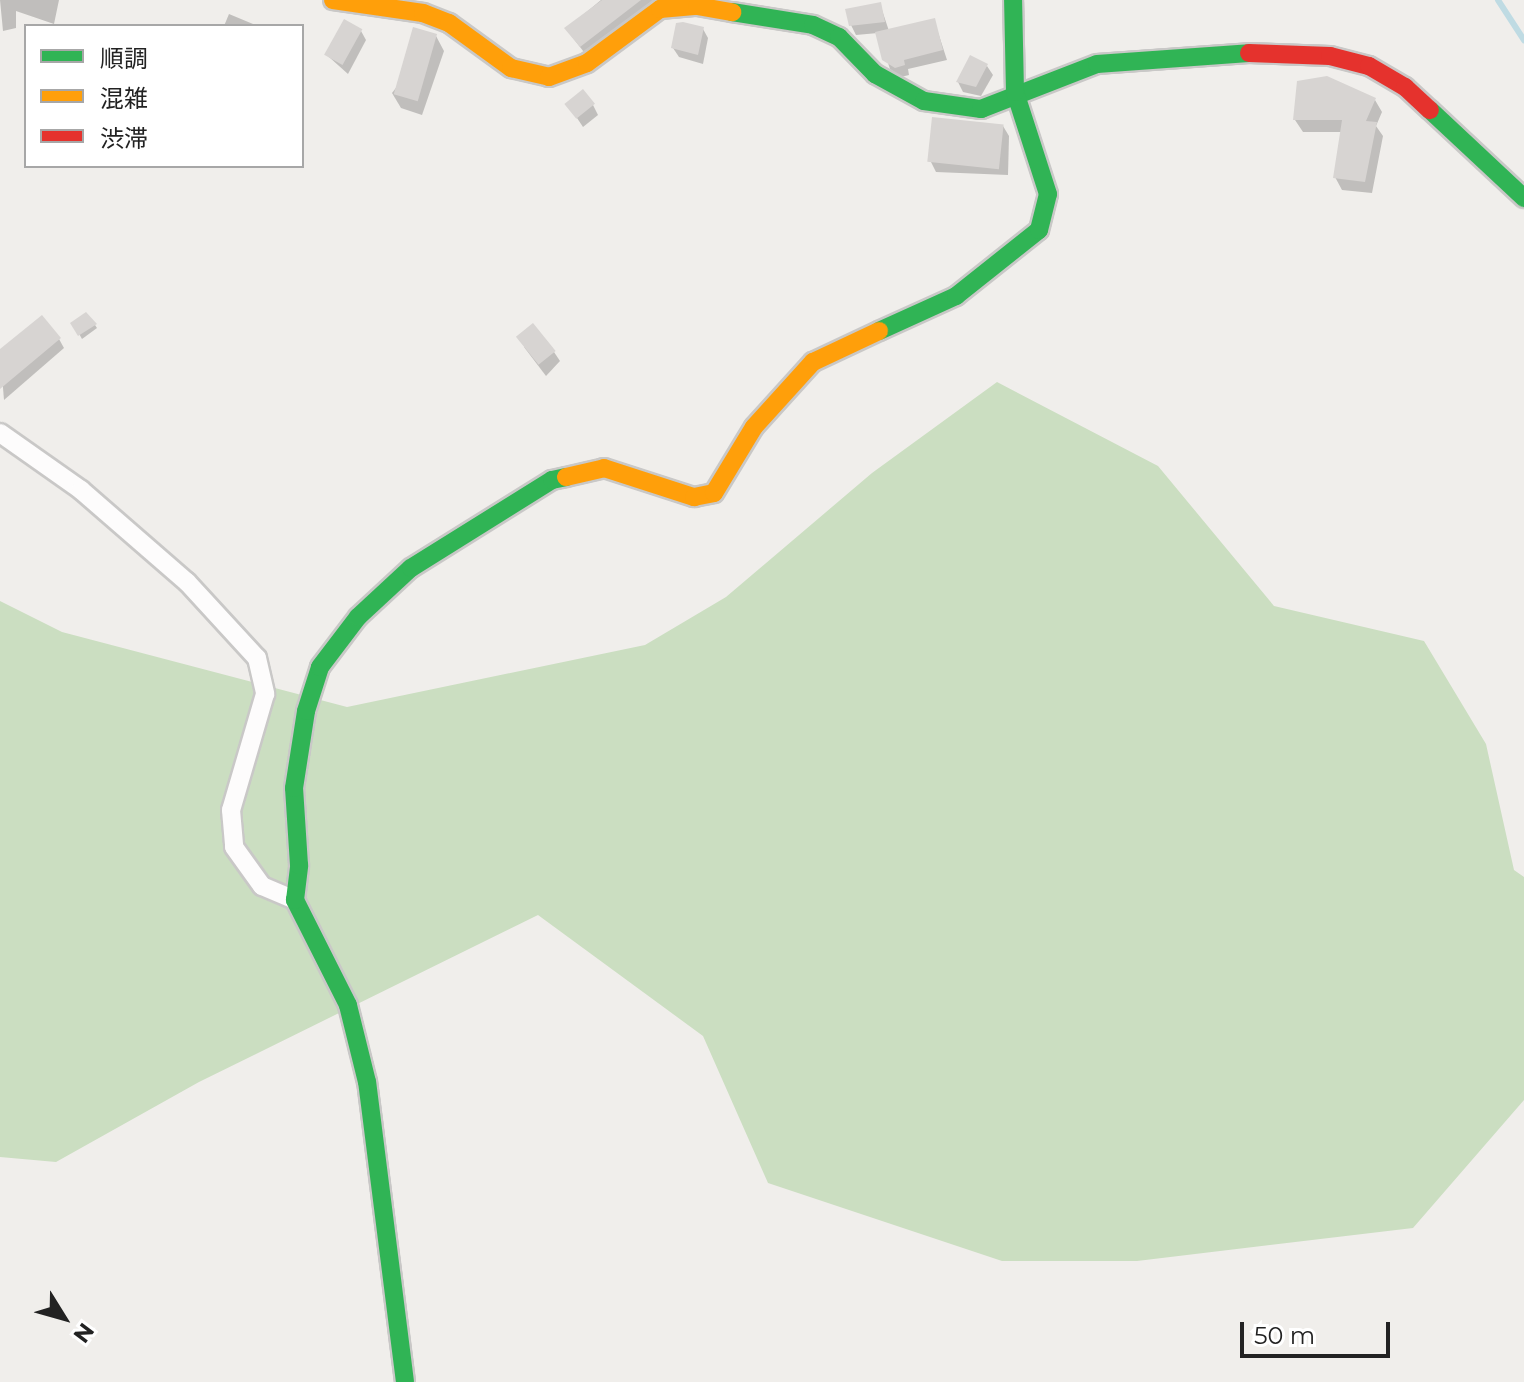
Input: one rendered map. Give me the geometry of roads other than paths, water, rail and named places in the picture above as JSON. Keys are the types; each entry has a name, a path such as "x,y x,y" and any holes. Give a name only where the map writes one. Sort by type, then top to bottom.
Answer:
{"street":[{"path":"333,0 423,13 449,23 511,68 549,77 587,63 660,9 697,6 813,25 839,37 875,74 924,101 981,109 1015,92 1097,64 1224,52 1330,56 1369,66 1405,87 1524,198"},
{"path":"405,1382 389,1285 367,1082 348,1005 295,900 299,865 294,788 306,711 320,667 358,617 411,568 552,480 604,468 694,497 714,493 754,427 813,362 956,296 1039,230 1048,194 1015,92 1013,0"},
{"path":"0,433 81,490 187,582 257,658 265,694 231,810 234,847 262,886 295,900"}],"waterway":[{"path":"1498,0 1524,40"}]}
